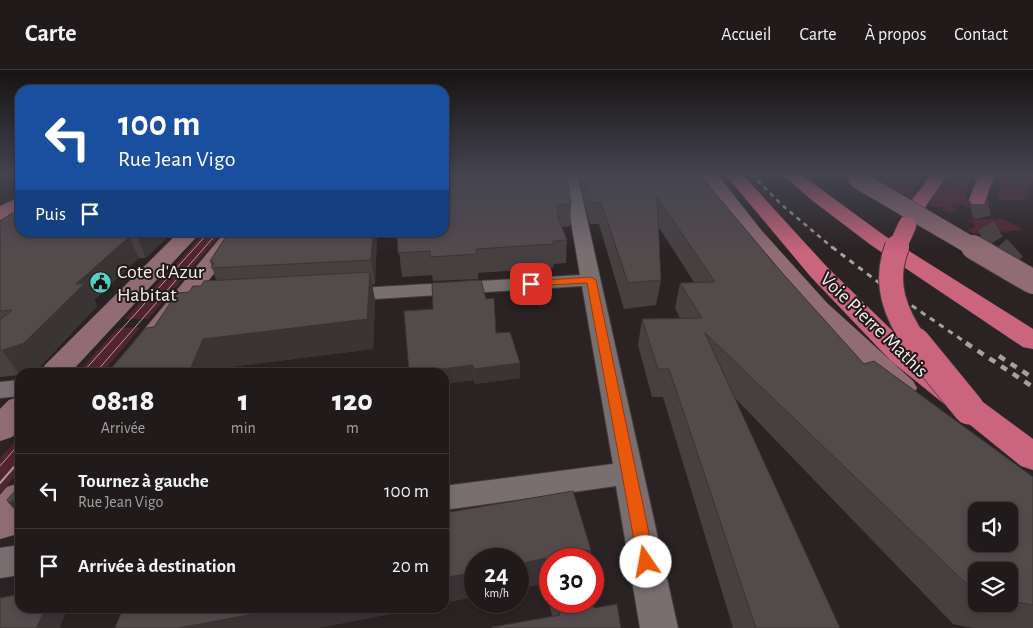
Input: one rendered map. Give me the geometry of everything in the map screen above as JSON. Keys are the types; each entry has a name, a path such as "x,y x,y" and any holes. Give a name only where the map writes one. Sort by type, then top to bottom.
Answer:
{"highway":[{"name":"Voie Pierre Mathis","path":"756,200 819,272 901,355 1033,457"},
{"path":"822,200 873,239 1033,341"},
{"path":"921,200 907,226 892,266 890,284 893,302 903,324 969,409"}],"main road":[{"path":"729,200 755,235 818,308 923,408"},
{"path":"894,200 1033,282"},
{"path":"0,214 15,205"},
{"path":"59,368 186,237"},
{"path":"127,368 190,303 233,237"},
{"path":"0,429 15,413"},
{"path":"0,523 15,504"}],"street":[{"path":"575,200 659,628"},
{"path":"323,296 591,280"},
{"path":"0,390 15,388"},
{"path":"449,497 628,472"},
{"path":"0,563 15,561"}],"shaded area":[{"path":"914,200 987,200 993,203 971,209 961,204 951,205 957,211 949,212 942,209 946,208 921,204"},
{"path":"1003,219 1024,230 974,234 967,230 974,228 974,223 963,220"},
{"path":"200,237 219,237 148,319 125,319"},
{"path":"141,327 106,368 82,368 118,328"},
{"path":"15,442 15,476 0,494 0,458"}],"building":[{"path":"449,200 570,200 571,204 556,205 559,212 557,213 559,220 567,240 553,241 554,244 476,249 477,254 430,257 430,251 398,253 397,237 449,237"},
{"path":"591,200 657,200 661,280 628,283 601,202 592,203"},
{"path":"659,200 721,200 784,275 864,364 874,361 1033,477 1033,605 1018,602 1018,562 968,562 968,585 705,333 840,628 756,628 669,369 658,369 642,319 702,318 680,283 715,282"},
{"path":"15,211 15,237 129,237 76,284 85,283 24,343 0,351 0,320 12,310 0,311 0,221"},
{"path":"226,237 373,237 371,260 211,268 214,263 210,261"},
{"path":"370,272 367,319 203,339 191,368 111,368 146,328 154,327 177,293 189,292 193,286 201,286 204,281"},
{"path":"481,280 486,299 494,298 496,333 510,332 520,363 474,369 473,365 449,368 409,368 404,311 433,309 432,283"},
{"path":"15,491 15,499 9,503 7,500"},
{"path":"573,491 590,548 539,548 539,560 529,562 529,548 464,548 464,574 449,577 449,512"},
{"path":"15,595 15,613 44,613 36,628 0,628 0,598"},
{"path":"617,604 621,628 492,628 492,627 560,615 559,613 604,613 604,606"},
{"path":"121,613 260,613 178,628 115,628"}],"tunnel":[{"path":"978,200 983,221 999,248"},
{"path":"998,247 1025,276"}],"tram line":[{"path":"87,368 204,237"},
{"path":"99,368 214,237"},
{"path":"0,466 15,449"},
{"path":"0,483 14,467"}],"railway":[{"path":"777,200 833,248"},
{"path":"832,247 886,288 968,344"},
{"path":"966,343 1033,387"},
{"path":"999,356 1033,378"}],"place":[{"name":"Cote d'Azur Habitat","path":"101,283"}],"route":[{"path":"531,284 591,280 646,562"}]}
